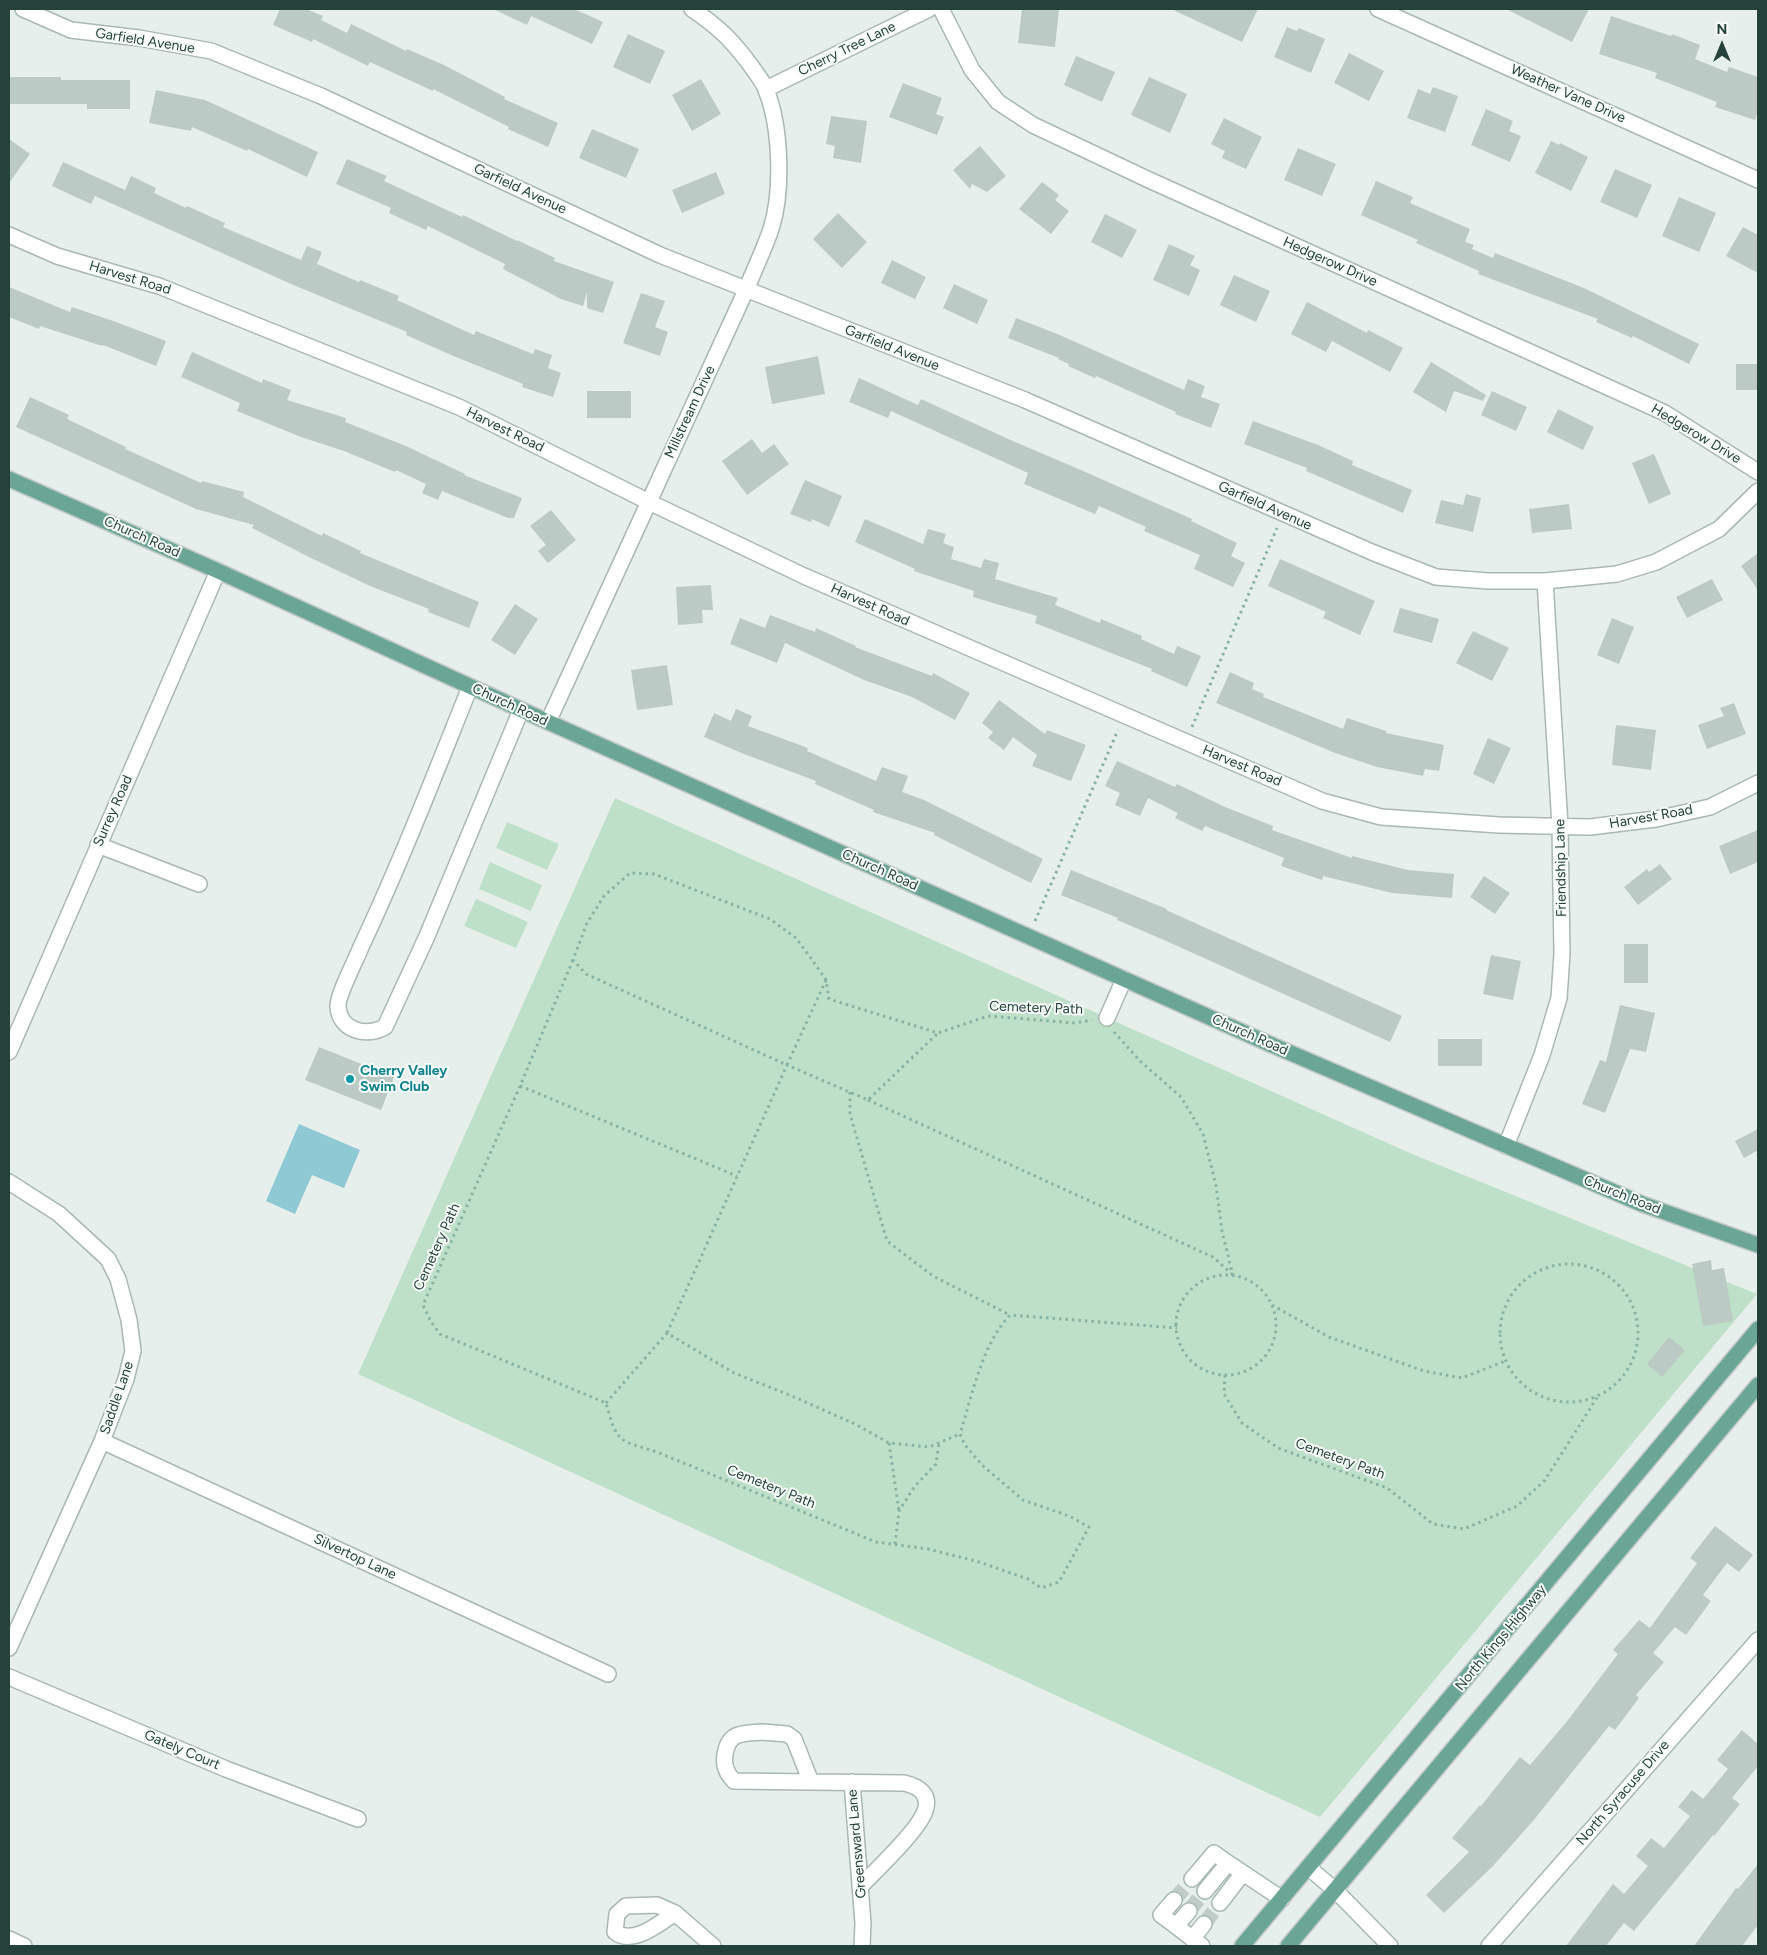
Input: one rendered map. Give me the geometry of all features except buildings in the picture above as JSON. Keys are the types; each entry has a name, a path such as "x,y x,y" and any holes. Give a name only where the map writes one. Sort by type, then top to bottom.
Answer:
{"main road":[{"name":"Church Road","path":"9,479 218,571 521,710 1124,979 1642,1204 1758,1245"},
{"name":"North Kings Highway","path":"1242,1946 1758,1329"},
{"path":"1288,1946 1758,1385"}],"street":[{"name":"Garfield Avenue","path":"23,9 71,30 139,38 212,51 321,96 660,255 1025,400 1283,514 1436,577 1488,581 1545,581 1617,574 1656,562 1719,529 1758,491"},
{"path":"692,9 720,28 740,51 766,89"},
{"name":"Cherry Tree Lane","path":"766,89 928,9"},
{"name":"Hedgerow Drive","path":"941,9 972,70 998,102 1033,125 1156,184 1665,413 1758,472"},
{"name":"Weather Vane Drive","path":"1378,9 1758,180"},
{"name":"Millstream Drive","path":"548,722 746,290 771,228 777,194 779,160 774,123 766,89"},
{"name":"Harvest Road","path":"9,235 57,256 159,286 459,407 649,502 804,576 1322,801 1381,817 1499,825 1590,827 1656,819 1710,807 1758,783"},
{"name":"Surrey Road","path":"9,1052 218,571"},
{"name":"Friendship Lane","path":"1506,1146 1542,1055 1559,998 1562,954 1560,826 1545,581"},
{"path":"470,686 416,825 346,981 337,1006 345,1025 354,1029 376,1031 384,1027 427,936 521,710"},
{"path":"98,845 199,884"},
{"path":"1107,1018 1124,979"},
{"name":"Saddle Lane","path":"9,1182 59,1214 108,1259 118,1279 129,1320 133,1351 126,1380 102,1441 9,1648"},
{"name":"Silvertop Lane","path":"102,1441 608,1674"},
{"name":"North Syracuse Drive","path":"1489,1946 1758,1640"},
{"name":"Gately Court","path":"9,1677 226,1769 358,1819"},
{"name":"Greensward Lane","path":"810,1782 794,1739 787,1734 762,1732 743,1734 733,1738 728,1744 725,1754 726,1770 734,1781 810,1782 852,1782 863,1923 862,1946"},
{"path":"852,1782 916,1785 924,1793 927,1802 925,1812 910,1834 860,1887"},
{"path":"1192,1879 1214,1853 1282,1899"},
{"path":"1205,1891 1228,1862"},
{"path":"1309,1868 1335,1890 1390,1946"},
{"path":"1220,1904 1244,1873"},
{"path":"1174,1900 1161,1915 1197,1943 1204,1924"},
{"path":"1176,1926 1189,1911"},
{"path":"675,1914 713,1946"},
{"path":"9,1939 24,1946"}],"path":[{"path":"1186,742 1283,514"},
{"path":"1029,937 1124,715"},
{"name":"Cemetery Path","path":"938,1033 829,999 826,980 796,938 770,920 654,874 630,873 604,896 587,923 520,1086 424,1305 431,1322 440,1334 606,1403 613,1429 623,1441 657,1452 876,1542 928,1549 979,1562 1028,1579 1041,1588 1059,1582 1089,1527 1069,1516 1022,1500 982,1465 965,1445 960,1434"},
{"path":"572,960 586,974 1213,1257 1233,1276"},
{"path":"606,1403 667,1333 826,980"},
{"name":"Cemetery Path","path":"868,1100 938,1033 988,1016 1075,1024 1107,1018"},
{"path":"1107,1018 1115,1036 1181,1098 1203,1134 1216,1185 1222,1231 1233,1276"},
{"path":"520,1086 737,1176"},
{"path":"850,1092 850,1114 887,1241 933,1276 1010,1314 1177,1328"},
{"name":"Cemetery Path","path":"1575,1264 1598,1271 1618,1284 1631,1302 1637,1323 1637,1345 1630,1366 1616,1384 1598,1396 1577,1402 1554,1401 1534,1393 1522,1384 1505,1361 1500,1338 1502,1314 1512,1293 1530,1276 1551,1266 1575,1264"},
{"path":"1272,1304 1276,1321 1274,1337 1268,1353 1256,1365 1242,1373 1225,1375 1209,1372 1195,1364 1184,1352 1177,1337 1176,1321 1180,1306 1189,1292 1201,1282 1217,1276 1233,1276 1249,1281 1262,1291 1272,1304 1329,1337 1424,1371 1462,1378 1505,1361"},
{"path":"667,1333 734,1373 855,1424 889,1443 928,1447 960,1434 980,1367 1000,1325 1010,1314"},
{"name":"Cemetery Path","path":"1225,1375 1224,1394 1242,1422 1278,1448 1387,1488 1433,1524 1464,1529 1517,1506 1545,1480 1598,1396"},
{"path":"889,1443 899,1511 895,1544"},
{"path":"899,1511 914,1487 936,1464 939,1443"}],"green space":[{"path":"615,798 1412,1154 1757,1294 1320,1817 358,1374"},
{"path":"507,822 559,844 547,870 496,848"},
{"path":"490,862 542,885 531,911 479,889"},
{"path":"476,899 528,922 516,948 464,926"}],"water":[{"path":"299,1124 360,1150 344,1188 312,1175 295,1214 266,1201"}],"tunnel":[{"path":"1174,1900 1192,1879"},
{"path":"1189,1911 1205,1891"},
{"path":"1204,1924 1220,1903"}],"place":[{"name":"Cherry Valley Swim Club","path":"350,1079"}]}
